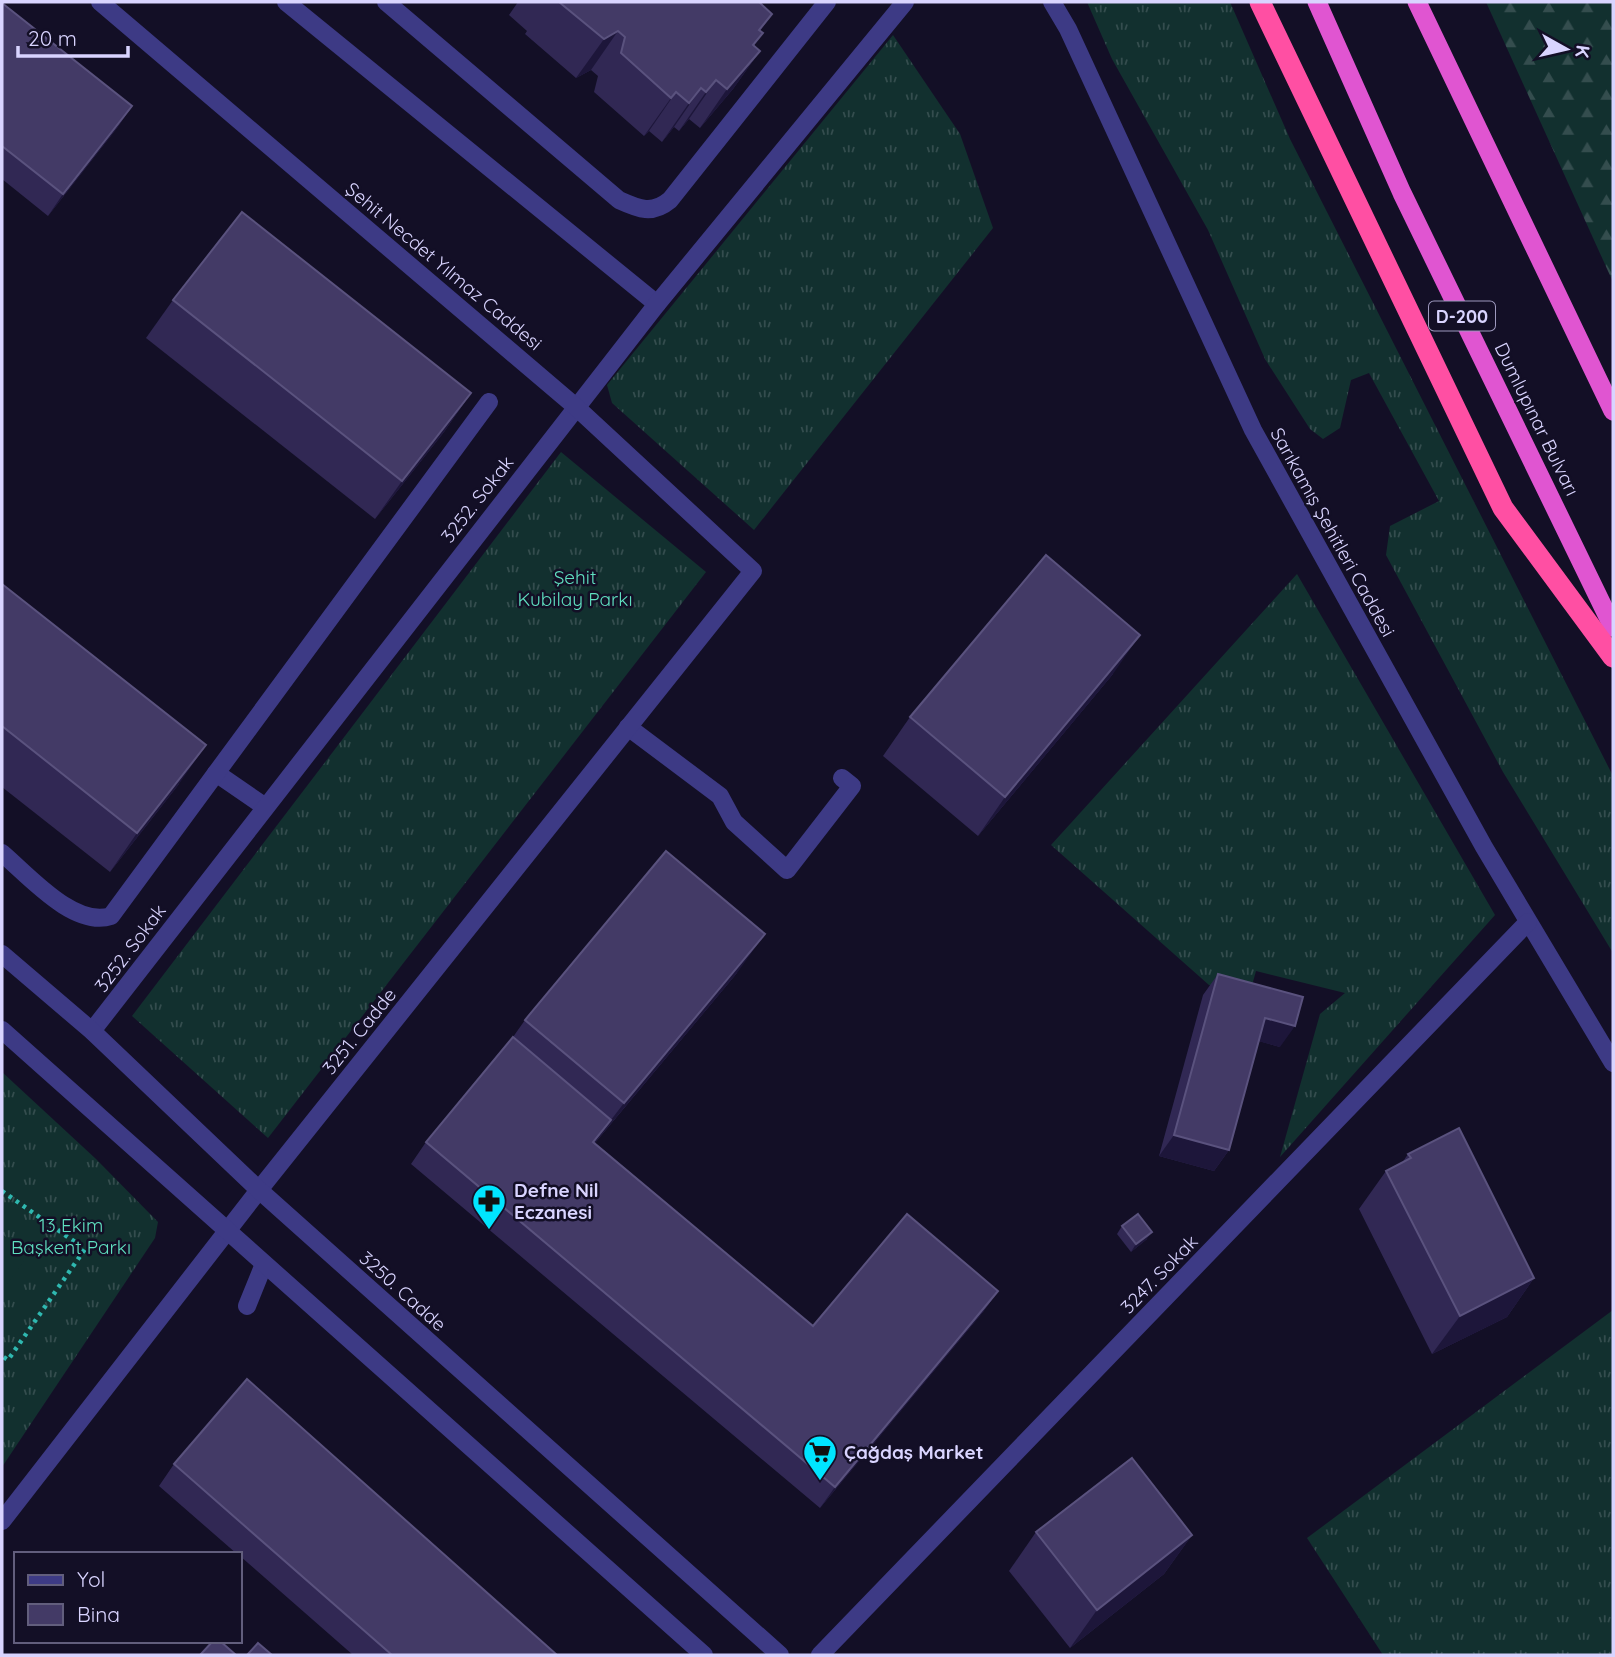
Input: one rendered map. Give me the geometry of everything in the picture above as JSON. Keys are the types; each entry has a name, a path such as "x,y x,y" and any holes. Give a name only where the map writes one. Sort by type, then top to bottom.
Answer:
{"highway":[{"path":"1260,2 1503,508 1613,657"},
{"name":"Dumlupınar Bulvarı","path":"1317,2 1402,193 1613,627"},
{"path":"1417,2 1613,411"}],"street":[{"name":"Şehit Necdet Yılmaz Caddesi","path":"100,2 576,407 753,571"},
{"path":"286,2 657,304"},
{"path":"386,2 620,200 650,211 659,209 670,200 827,2"},
{"name":"3252. Sokak","path":"92,1031 264,806 657,304 905,2"},
{"name":"Sarıkamış Şehitleri Caddesi","path":"1052,2 1068,29 1253,430 1528,922 1613,1063"},
{"path":"2,853 71,911 86,918 100,919 111,916 489,402"},
{"name":"3251. Cadde","path":"2,1521 259,1189 753,571"},
{"path":"628,727 720,796 734,822 787,870 852,786 842,778"},
{"path":"216,773 264,806"},
{"name":"3247. Sokak","path":"820,1655 1528,922"},
{"name":"3250. Cadde","path":"2,954 92,1031 259,1189 780,1655"},
{"path":"2,1030 704,1655"},
{"path":"247,1306 264,1264"}],"path":[{"path":"2,1191 85,1249 8,1360 2,1356"}],"green space":[{"path":"1087,2 1230,2 1290,139 1613,776 1613,953 1503,772 1386,555 1390,526 1439,501 1369,373 1351,380 1340,428 1323,439 1310,429 1265,359 1208,230 1112,59"},
{"path":"1486,2 1613,2 1613,282"},
{"path":"893,35 960,134 993,228 754,530 612,403 607,385"},
{"name":"Şehit Kubilay Parkı","path":"561,452 706,572 268,1138 132,1016"},
{"path":"1297,574 1495,915 1280,1157 1320,1014 1345,993 1256,971 1249,996 1209,985 1051,845"},
{"name":"13 Ekim Başkent Parkı","path":"2,1072 96,1159 158,1222 155,1238 2,1467"},
{"path":"2,1234 29,1254 2,1291"},
{"path":"1613,1310 1613,1655 1383,1655 1307,1538"}],"building":[{"path":"559,2 761,2 772,14 759,30 763,33 753,45 760,51 727,89 716,80 706,92 701,88 689,103 676,92 671,98 621,53 625,37 618,31 604,39"},
{"path":"2,3 132,106 63,194 2,146"},
{"path":"242,212 471,393 402,481 173,300"},
{"path":"1046,555 1140,635 1005,797 910,717"},
{"path":"2,584 206,745 137,833 2,726"},
{"path":"666,851 765,934 624,1103 525,1020"},
{"path":"1218,974 1303,997 1295,1026 1265,1018 1229,1150 1174,1135"},
{"path":"513,1037 611,1120 593,1142 813,1326 907,1214 998,1291 835,1487 426,1142"},
{"path":"1459,1128 1534,1278 1460,1316 1386,1171 1411,1158 1408,1154"},
{"path":"1138,1214 1152,1232 1136,1244 1122,1226"},
{"path":"247,1379 557,1655 392,1655 174,1464"},
{"path":"1132,1458 1192,1535 1097,1610 1036,1532"},
{"path":"211,1643 222,1643 236,1655 200,1655"},
{"path":"258,1643 272,1655 247,1655"}],"place":[{"name":"Defne Nil Eczanesi","path":"489,1231"},
{"name":"Çağdaş Market","path":"820,1482"}]}
